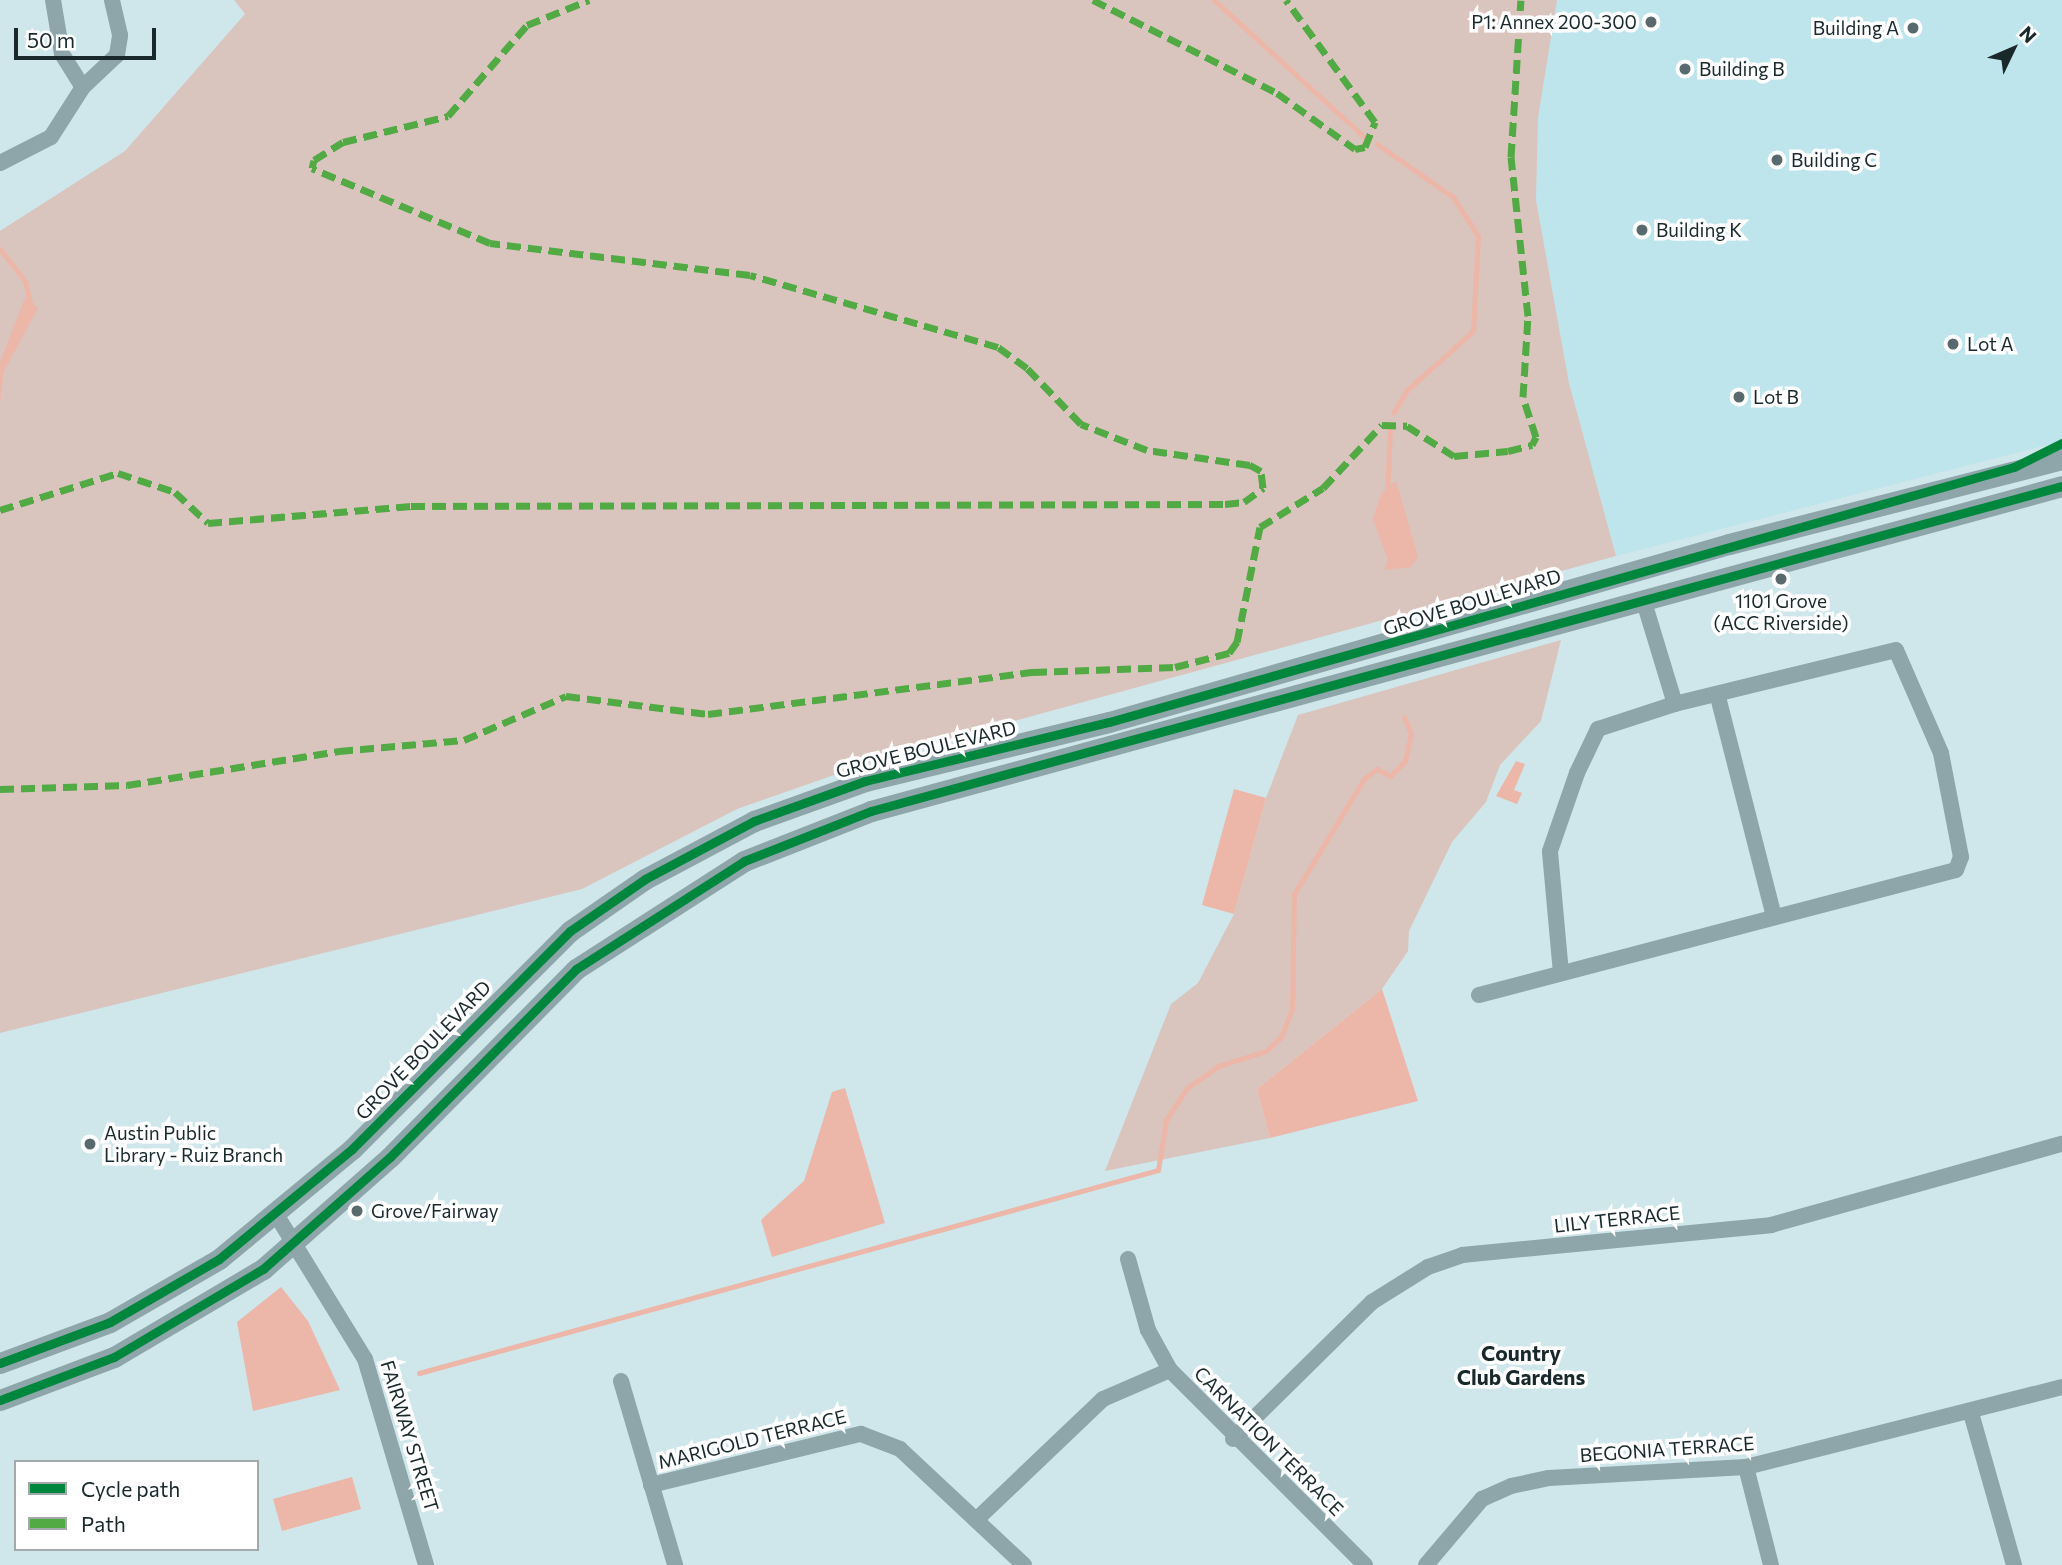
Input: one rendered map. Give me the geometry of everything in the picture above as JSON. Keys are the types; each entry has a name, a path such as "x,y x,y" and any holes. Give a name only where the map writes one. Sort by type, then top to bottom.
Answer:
{"street":[{"path":"53,0 62,54 83,87"},
{"path":"0,163 51,137 83,87 117,55 120,35 112,0"},
{"name":"GROVE BOULEVARD","path":"0,1363 151,1301 277,1216 352,1149 534,963 602,908 754,821 831,791 1338,660 1636,570 2062,459"},
{"name":"GROVE BOULEVARD","path":"0,1400 114,1357 294,1247 540,1002 630,929 744,861 932,795 2062,486"},
{"path":"1636,570 1675,704"},
{"path":"1479,995 1561,973 1773,913 1956,870 1961,857 1941,752 1896,650 1718,696 1675,704 1598,729 1577,773 1550,851 1561,973"},
{"path":"1718,696 1773,913"},
{"path":"925,767 932,795"},
{"name":"LILY TERRACE","path":"1233,1439 1373,1302 1428,1267 1462,1255 1771,1225 2062,1144"},
{"name":"FAIRWAY STREET","path":"277,1216 365,1359 426,1565"},
{"name":"CARNATION TERRACE","path":"1128,1259 1148,1330 1170,1370 1233,1439 1365,1565"},
{"path":"976,1520 1103,1399 1170,1370"},
{"path":"621,1381 675,1565"},
{"name":"BEGONIA TERRACE","path":"1426,1565 1482,1499 1511,1486 1549,1478 1746,1467 1971,1413 2062,1387"},
{"path":"1971,1413 2014,1565"},
{"name":"MARIGOLD TERRACE","path":"651,1485 861,1434 900,1449 1024,1565"},
{"path":"1746,1467 1771,1565"}],"shaded area":[{"path":"234,0 1557,0 1538,118 1536,200 1569,383 1616,556 894,754 737,809 582,889 0,1033 0,231 125,151 245,14"},
{"path":"1557,0 2062,0 2062,441 1616,556 1569,383 1536,200 1538,118"},
{"path":"25,298 38,308 4,371 0,404 0,362"},
{"path":"1396,481 1418,557 1411,567 1384,570 1388,560 1373,519 1381,494"},
{"path":"1561,640 1541,721 1500,765 1486,802 1452,842 1409,931 1408,951 1382,989 1257,1089 1270,1138 1105,1171 1171,1004 1198,983 1234,914 1266,798 1298,715"},
{"path":"1516,761 1525,764 1514,790 1522,793 1517,804 1496,796"},
{"path":"1234,789 1266,798 1234,914 1202,905"},
{"path":"1382,989 1418,1101 1270,1138 1257,1089"},
{"path":"845,1088 885,1223 772,1257 761,1220 804,1181 832,1092"},
{"path":"281,1287 308,1321 340,1390 253,1411 237,1322"},
{"path":"352,1477 361,1509 282,1531 273,1499"}],"waterway":[{"path":"1214,0 1364,137"},
{"path":"1377,144 1453,197 1478,236 1473,331 1407,390 1394,412"},
{"path":"0,249 25,281 31,308"},
{"path":"1387,494 1390,429"},
{"path":"419,1373 1158,1170 1166,1120 1187,1088 1218,1066 1266,1051 1281,1037 1292,1008 1294,894 1364,779 1377,769 1390,776 1405,761 1411,733 1404,717"}],"marked path":[{"path":"0,510 118,473 175,492 208,523 411,506 1225,504 1244,502 1263,488 1261,471 1250,465 1147,450 1081,424 1027,368 998,347 750,275 490,243 312,168 314,160 343,142 448,116 527,25 589,0"},
{"path":"1093,0 1277,93 1355,149 1365,147 1375,122 1286,0"},
{"path":"0,789 127,785 339,751 464,740 566,696 708,714 1033,672 1175,667 1229,653 1237,642 1260,527 1323,488 1382,425 1407,426 1454,456 1508,451 1532,445 1536,437 1523,397 1528,316 1511,157 1521,0"}],"cycle path":[{"path":"0,1363 110,1322 219,1259 352,1149 570,931 645,879 754,821 865,781 1109,722 2014,467 2062,443"},
{"path":"0,1400 114,1357 263,1269 390,1157 576,969 744,861 871,811 2062,486"}],"place":[{"name":"P1: Annex 200-300","path":"1651,22"},
{"name":"Building A","path":"1913,28"},
{"name":"Building B","path":"1685,69"},
{"name":"Building C","path":"1777,160"},
{"name":"Building K","path":"1642,230"},
{"name":"Lot A","path":"1953,344"},
{"name":"Lot B","path":"1739,397"},
{"name":"1101 Grove (ACC Riverside)","path":"1781,579"},
{"name":"Austin Public Library - Ruiz Branch","path":"90,1144"},
{"name":"Grove/Fairway","path":"357,1211"}],"district":[{"name":"Country Club Gardens","path":"1521,1365"}]}
